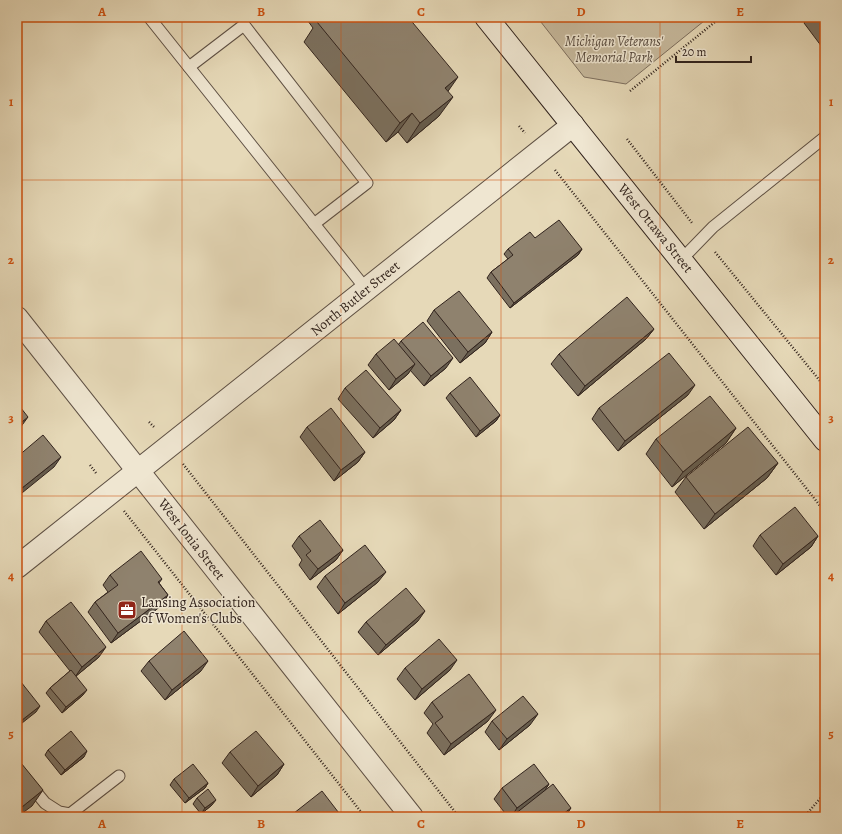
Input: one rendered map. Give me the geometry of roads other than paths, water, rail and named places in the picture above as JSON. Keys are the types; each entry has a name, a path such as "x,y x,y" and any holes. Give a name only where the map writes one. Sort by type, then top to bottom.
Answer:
{"street":[{"name":"West Ottawa Street","path":"486,17 825,440"},
{"name":"North Butler Street","path":"17,566 169,447 573,125"},
{"name":"West Ionia Street","path":"17,318 412,817"}],"lane":[{"path":"149,17 366,289"},
{"path":"189,67 244,25 367,183 314,224"},
{"path":"681,260 713,228 825,137"},
{"path":"17,769 45,803 59,812 70,814 119,776"}],"place":[{"name":"Lansing Association of Women's Clubs","path":"127,610"}],"park label":[{"name":"Michigan Veterans' Memorial Park","path":"614,50"}]}
